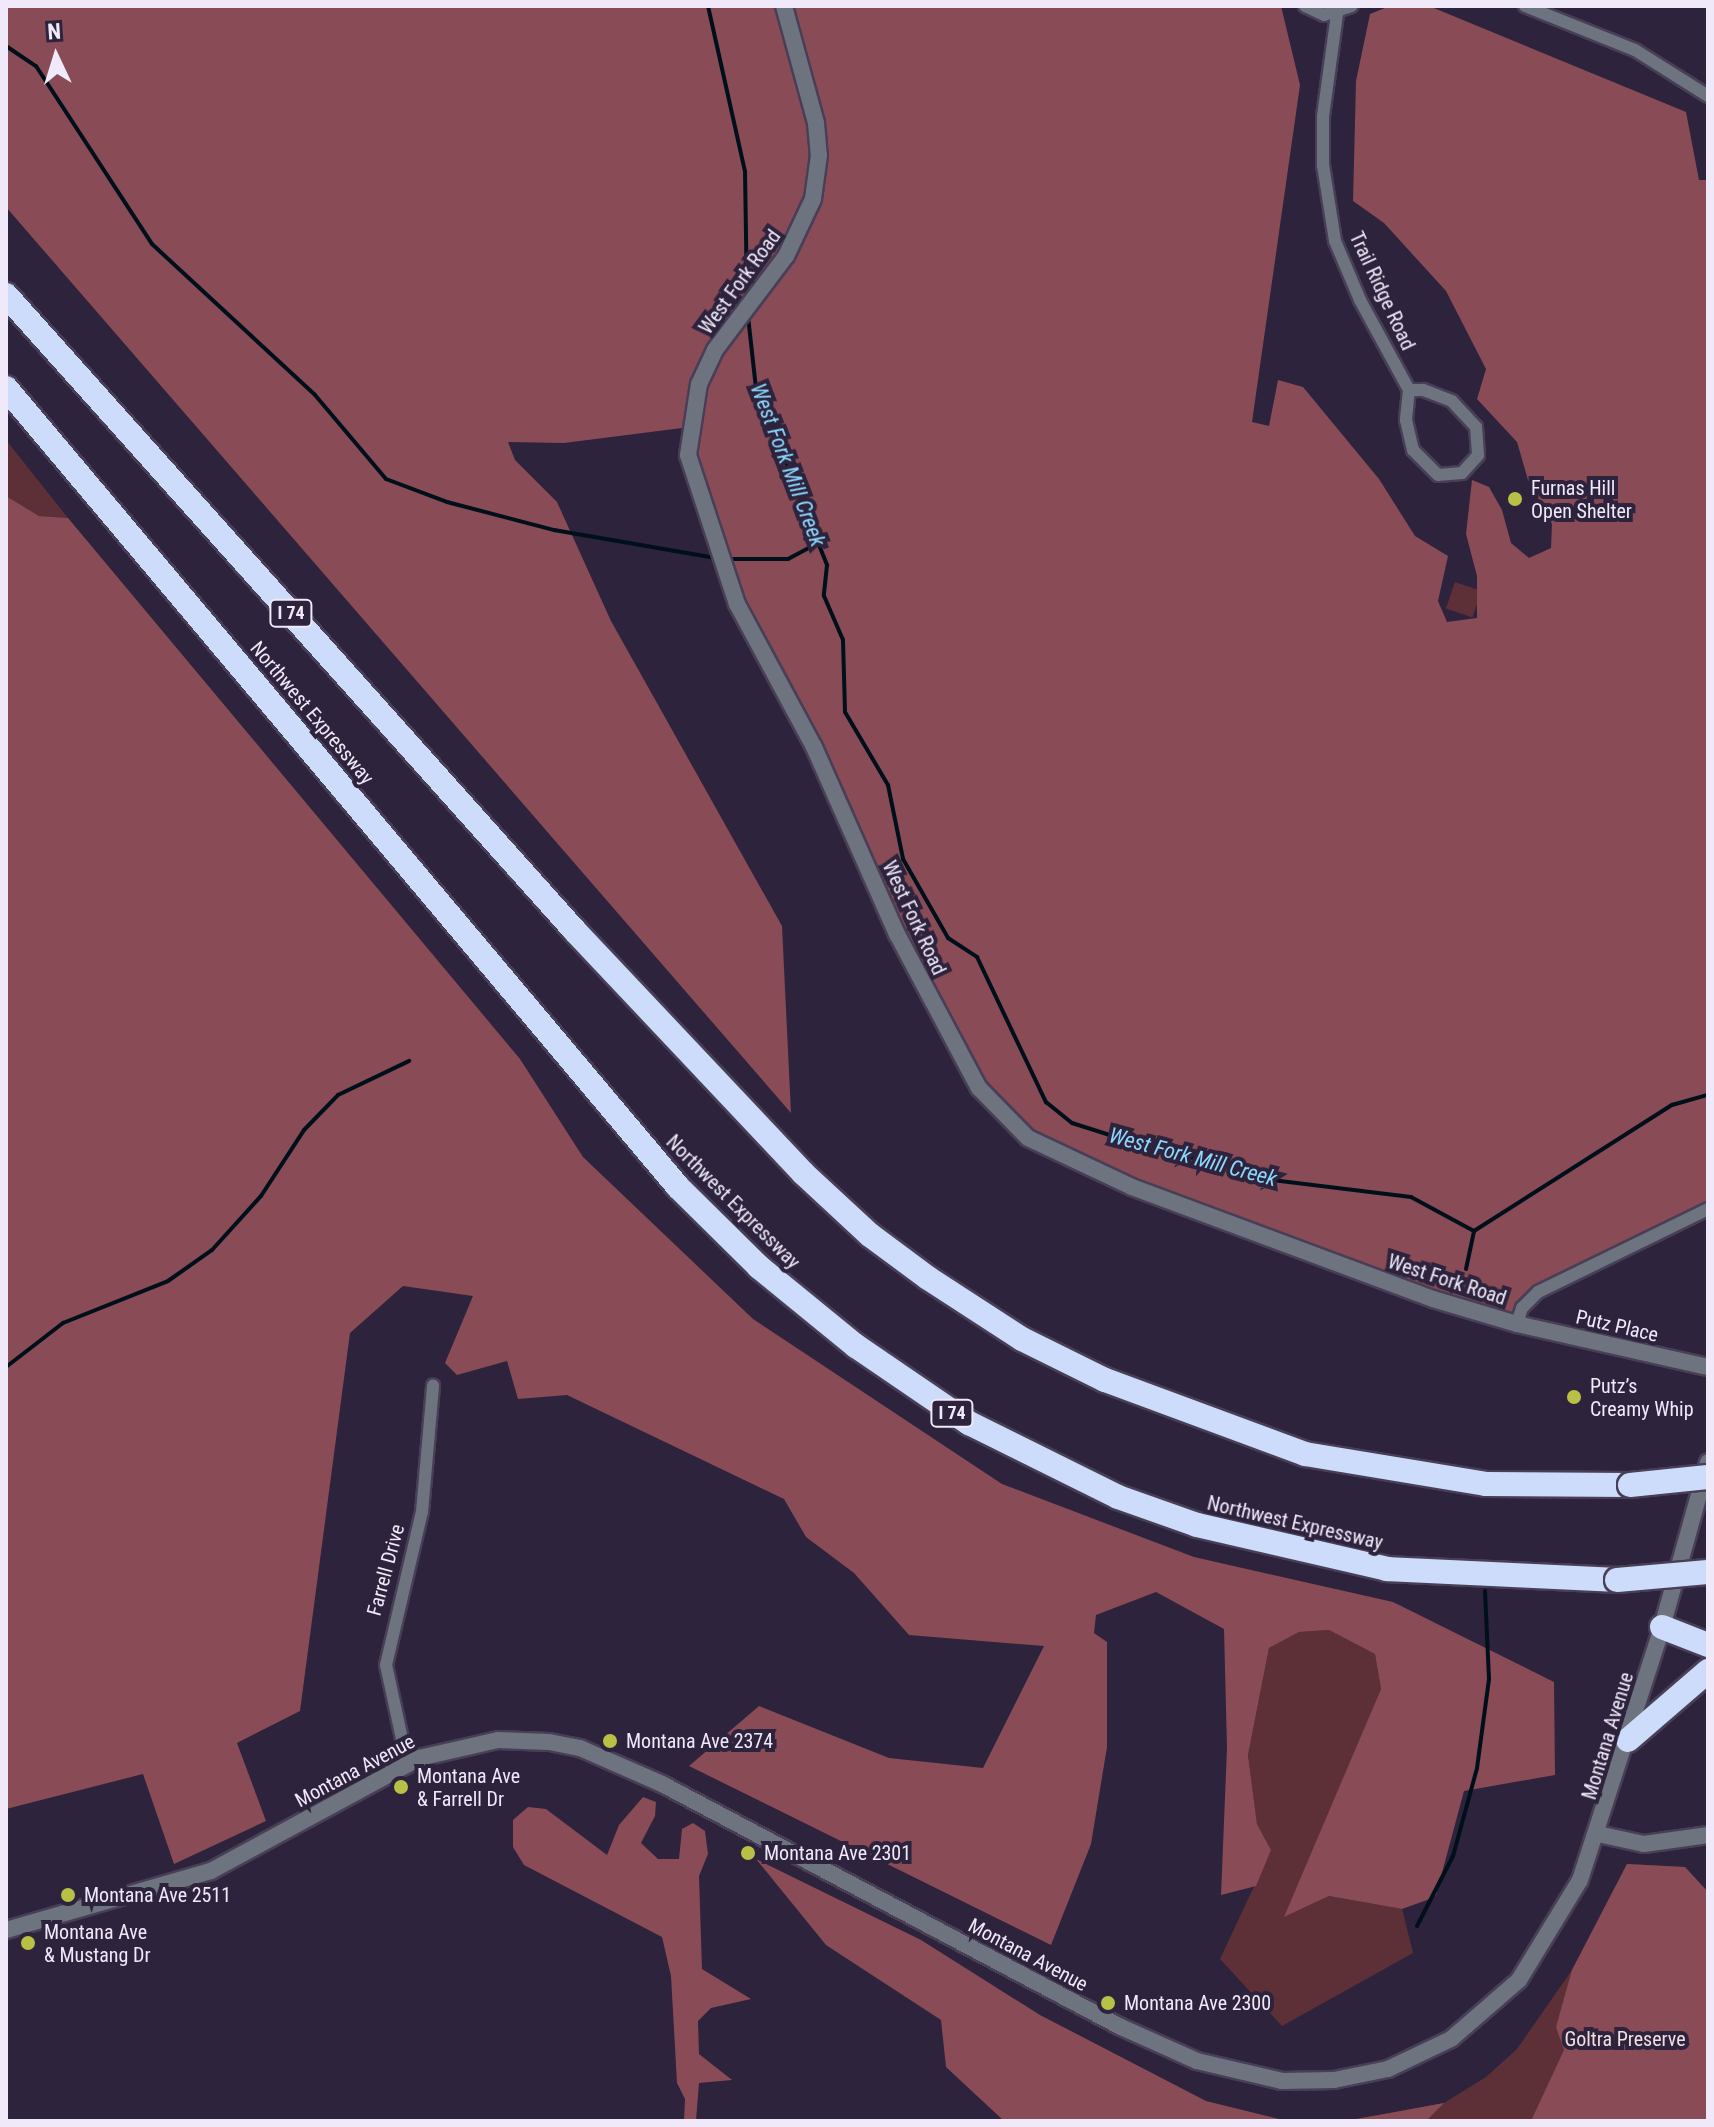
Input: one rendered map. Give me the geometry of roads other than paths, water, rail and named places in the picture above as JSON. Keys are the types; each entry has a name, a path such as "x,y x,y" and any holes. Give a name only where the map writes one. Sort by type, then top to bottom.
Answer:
{"highway":[{"name":"I 74","path":"6,295 585,942 803,1173 870,1235 928,1278 1022,1339 1105,1380 1305,1454 1486,1484 1630,1485 1708,1477"},
{"name":"Northwest Expressway","path":"6,388 678,1187 759,1267 856,1346 969,1423 1118,1497 1197,1525 1387,1569 1617,1580 1708,1572"},
{"path":"1662,1627 1708,1645"},
{"path":"1628,1740 1708,1671"}],"street":[{"name":"West Fork Road","path":"784,6 813,111 819,155 807,217 772,273 723,336 699,384 690,427 693,480 732,588 814,747 897,934 979,1088 1008,1121 1049,1151 1132,1187 1433,1299 1517,1324 1522,1308 1538,1292 1708,1209"},
{"path":"1305,6 1324,15 1337,14 1352,6"},
{"path":"1525,6 1635,50 1708,96"},
{"name":"Trail Ridge Road","path":"1337,14 1323,116 1328,210 1343,265 1409,390 1408,435 1420,462 1438,475 1462,473 1478,455 1476,427 1452,401 1423,390 1409,390"},
{"name":"Putz Place","path":"1517,1324 1708,1367"},
{"name":"Farrell Drive","path":"407,1762 386,1665 422,1512 433,1385"},
{"name":"Montana Avenue","path":"6,1930 211,1871 407,1762 452,1747 498,1740 580,1748 662,1784 1121,2027 1228,2071 1282,2081 1361,2076 1414,2059 1451,2039 1519,1980 1580,1880 1628,1740 1708,1462"},
{"path":"1598,1834 1644,1844 1708,1835"}],"waterway":[{"name":"West Fork Mill Creek","path":"708,6 745,171 747,299"},
{"path":"6,46 36,66 152,244 315,395 386,479 447,502 554,530 716,558"},
{"name":"West Fork Mill Creek","path":"748,316 756,389 827,565 824,596 843,640 845,712 888,785 903,859 948,938 977,957 1046,1102 1072,1123 1173,1155 1231,1163 1264,1179 1411,1197 1474,1231 1672,1105 1708,1095"},
{"path":"729,559 788,559 818,543"},
{"path":"6,1367 63,1323 168,1281 212,1250 261,1196 304,1130 338,1095 409,1061"},
{"path":"1466,1269 1474,1231"},
{"path":"1417,1926 1453,1856 1477,1768 1489,1679 1485,1591"}],"place":[{"name":"Furnas Hill Open Shelter","path":"1515,499"},
{"name":"Putz’s Creamy Whip","path":"1574,1397"},
{"name":"Montana Ave 2374","path":"610,1741"},
{"name":"Montana Ave & Farrell Dr","path":"401,1787"},
{"name":"Montana Ave 2301","path":"748,1853"},
{"name":"Montana Ave 2511","path":"68,1895"},
{"name":"Montana Ave & Mustang Dr","path":"28,1943"},
{"name":"Montana Ave 2300","path":"1108,2003"}],"park label":[{"name":"Goltra Preserve","path":"1625,2039"}]}
